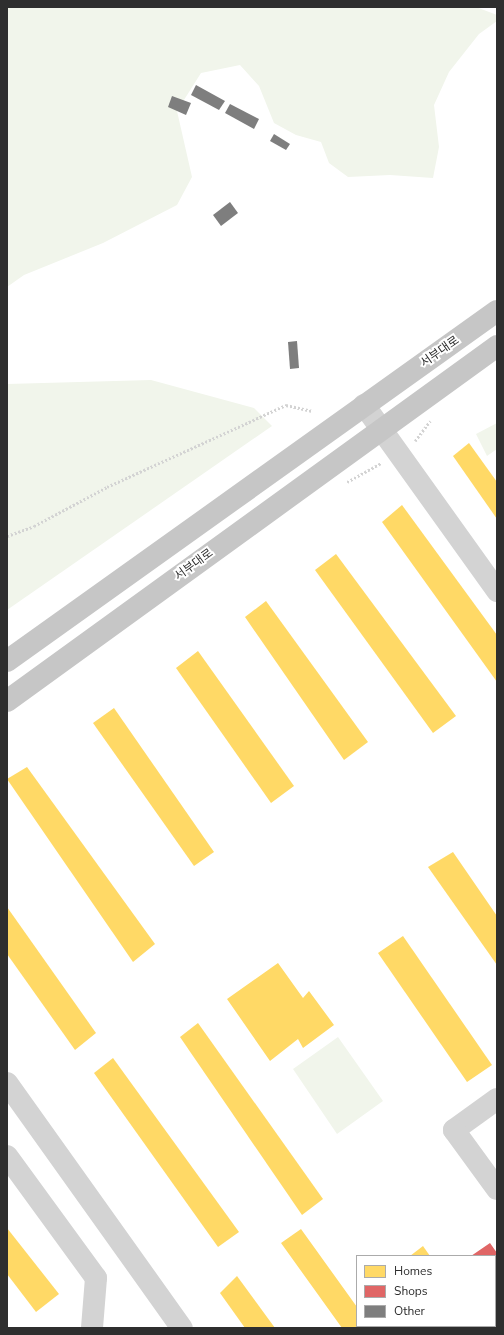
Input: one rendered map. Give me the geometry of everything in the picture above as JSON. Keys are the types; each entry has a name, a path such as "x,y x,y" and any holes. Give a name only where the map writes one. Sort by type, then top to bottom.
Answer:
{"main road":[{"name":"서부대로","path":"7,661 497,311"},
{"name":"서부대로","path":"7,701 497,346"}],"street":[{"path":"364,405 497,591"},
{"path":"7,1083 182,1328"},
{"path":"497,1099 454,1130 497,1189"},
{"path":"7,1156 96,1278 92,1328"}],"path":[{"path":"7,536 34,526 107,487 286,405 312,411"}],"shaded area":[{"path":"7,7 476,7 497,15 497,21 479,34 449,72 434,105 439,147 433,178 390,175 348,177 329,163 321,142 296,135 274,123 259,86 240,65 201,73 177,111 192,177 177,205 103,243 24,275 7,287"},
{"path":"151,380 254,408 272,426 7,610 7,384"},
{"path":"497,423 497,449 487,456 476,434"},
{"path":"338,1037 383,1101 337,1134 293,1069"}],"building: Homes":[{"path":"469,443 497,482 497,519 453,456"},
{"path":"402,505 497,635 497,682 382,522"},
{"path":"336,554 456,716 433,733 315,570"},
{"path":"266,601 368,742 344,760 245,617"},
{"path":"198,651 294,786 271,803 176,668"},
{"path":"114,708 214,852 194,866 93,723"},
{"path":"27,767 155,944 133,962 7,779"},
{"path":"453,852 497,916 497,965 428,867"},
{"path":"7,907 96,1033 75,1050 7,954"},
{"path":"403,936 492,1065 467,1082 378,953"},
{"path":"278,963 303,998 309,991 334,1025 303,1048 298,1039 270,1061 227,999"},
{"path":"198,1023 323,1199 302,1215 180,1037"},
{"path":"113,1058 239,1232 218,1247 94,1073"},
{"path":"7,1228 59,1294 36,1312 7,1274"},
{"path":"301,1229 356,1306 356,1327 372,1328 342,1328 281,1243"},
{"path":"423,1246 429,1255 411,1255"},
{"path":"237,1276 275,1328 245,1328 220,1293"},
{"path":"446,1327 480,1328 446,1328"}],"building: Shops":[{"path":"490,1243 497,1253 497,1308 496,1255 472,1255"}],"building: Other":[{"path":"196,85 225,101 219,110 191,95"},
{"path":"172,96 191,103 186,115 168,107"},
{"path":"230,104 259,119 254,129 225,113"},
{"path":"274,134 290,144 286,150 270,141"},
{"path":"230,202 238,213 221,226 213,215"},
{"path":"297,341 299,368 290,369 288,342"}]}
